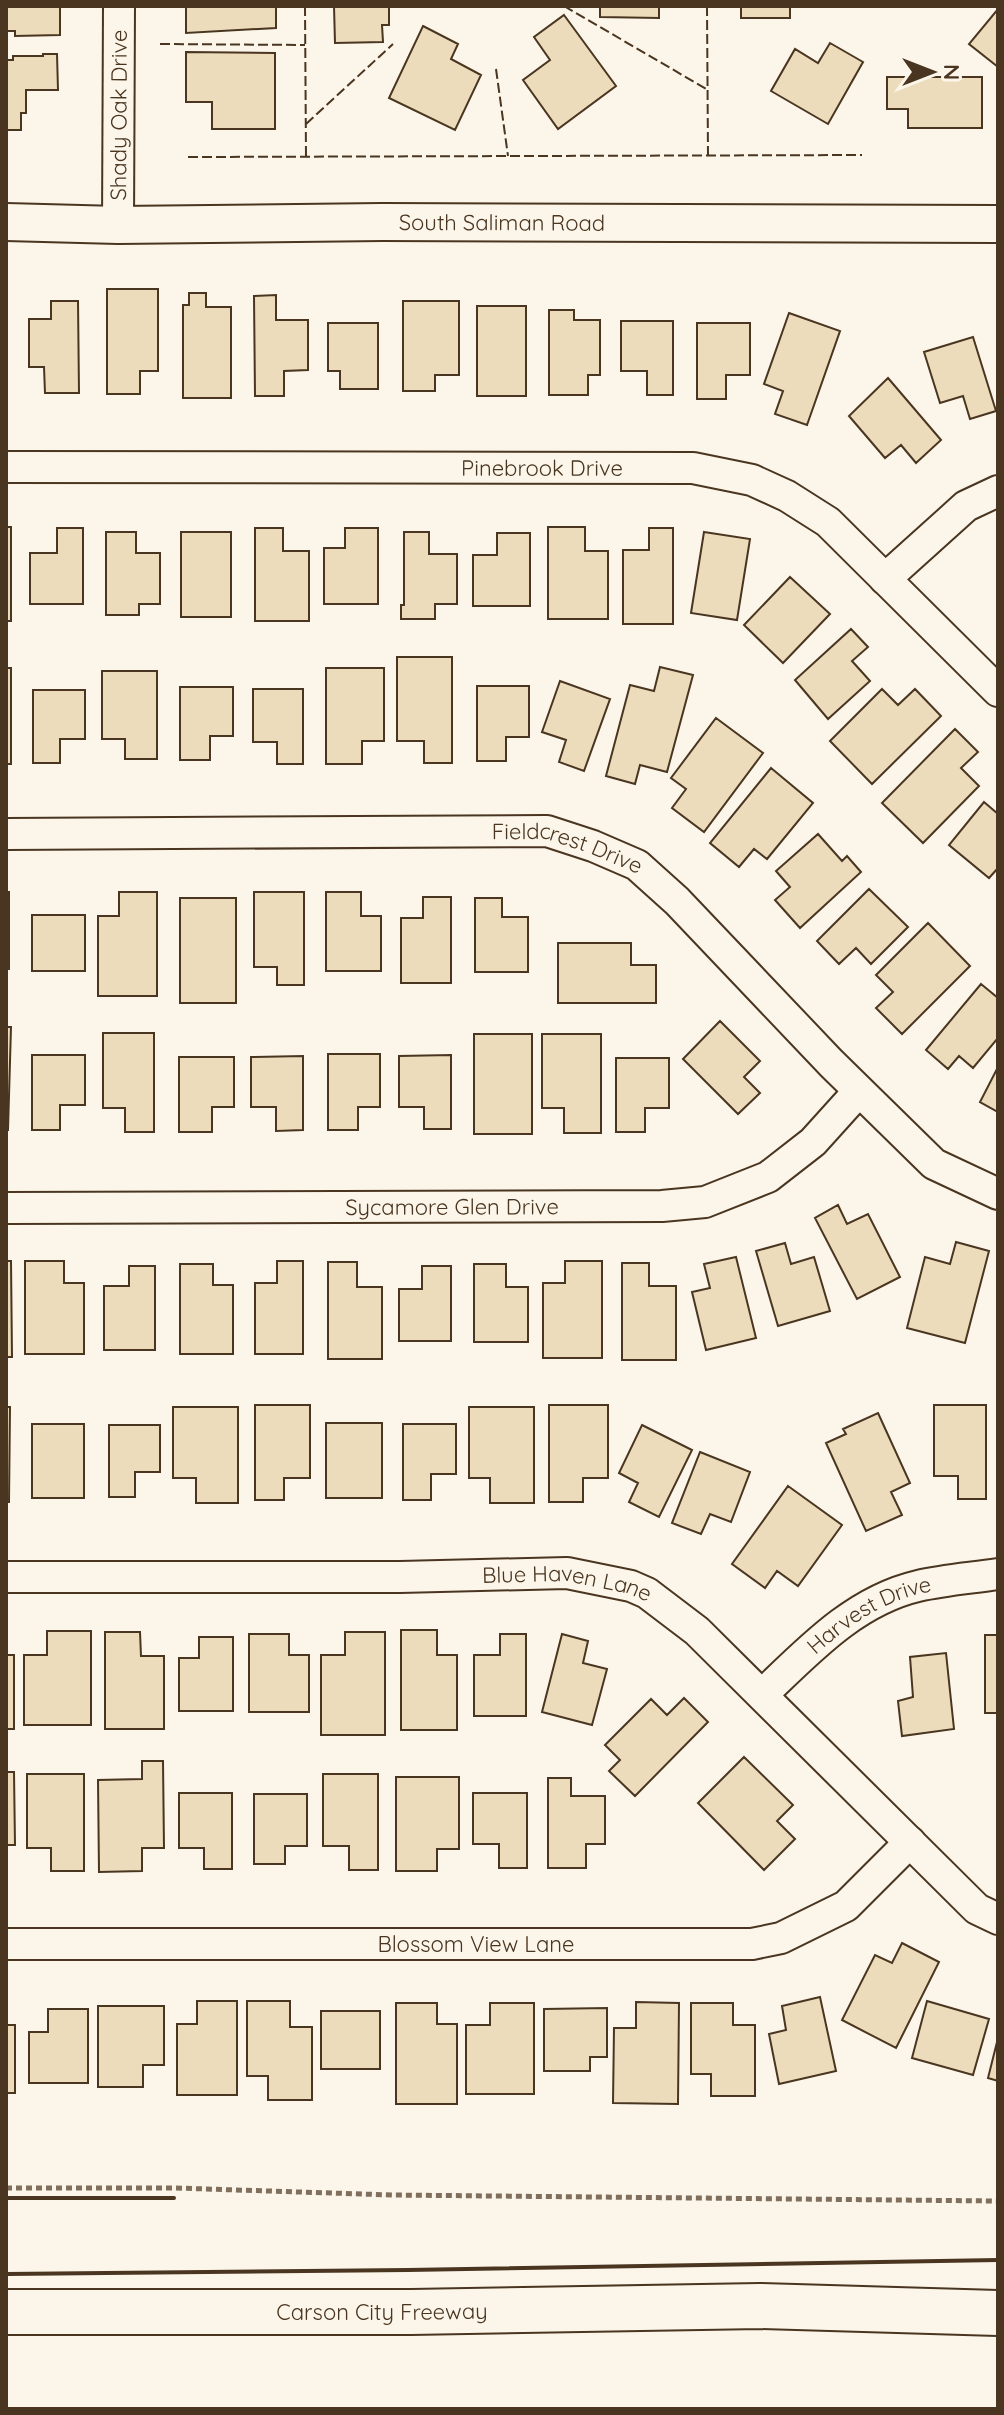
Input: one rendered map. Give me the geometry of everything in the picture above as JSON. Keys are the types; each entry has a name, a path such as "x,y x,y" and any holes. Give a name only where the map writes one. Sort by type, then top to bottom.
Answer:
{"highway":[{"path":"760,2306 913,2283 998,2286"},
{"path":"760,2306 998,2313"},
{"name":"Carson City Freeway","path":"6,2312 411,2312 760,2306"}],"street":[{"name":"Shady Oak Drive","path":"118,225 119,6"},
{"name":"South Saliman Road","path":"6,222 118,225 382,222 998,224"},
{"name":"Pinebrook Drive","path":"6,467 693,468 752,480 787,496 828,522 998,691"},
{"path":"885,579 966,506 998,491"},
{"name":"Fieldcrest Drive","path":"6,834 547,831 593,846 637,865 677,901 859,1091 934,1164 998,1194"},
{"name":"Sycamore Glen Drive","path":"6,1208 662,1206 705,1202 768,1177 813,1142 859,1091"},
{"name":"Blue Haven Lane","path":"6,1577 400,1577 567,1573 631,1586 647,1593 697,1631 977,1909 998,1919"},
{"name":"Harvest Drive","path":"762,1695 834,1628 865,1608 918,1586 998,1574"},
{"name":"Blossom View Lane","path":"6,1944 752,1944 781,1938 846,1906 910,1842"}],"path":[{"path":"6,2188 998,2201"}],"building":[{"path":"6,6 60,6 60,35 15,36 15,31 6,31"},
{"path":"186,6 276,6 276,28 186,33"},
{"path":"334,6 389,6 389,25 382,25 383,42 335,43"},
{"path":"600,6 659,6 659,18 600,17"},
{"path":"741,6 790,6 790,18 741,18"},
{"path":"998,9 998,67 969,44"},
{"path":"564,15 616,86 558,129 523,80 550,60 534,37"},
{"path":"423,26 458,44 451,59 481,75 455,130 389,98"},
{"path":"830,43 863,62 828,124 771,91 795,49 818,63"},
{"path":"186,52 275,53 275,129 212,129 212,102 186,102"},
{"path":"57,54 58,90 26,90 26,113 21,113 21,130 6,130 6,60 13,60 13,56"},
{"path":"887,77 982,77 982,128 908,128 908,109 887,109"},
{"path":"107,289 158,289 158,371 140,371 140,394 107,394"},
{"path":"189,293 206,293 206,307 231,307 231,398 183,398 183,305 189,305"},
{"path":"276,295 276,320 308,320 308,370 284,371 284,396 255,396 254,296"},
{"path":"51,301 78,301 79,393 45,393 44,367 29,367 29,319 51,319"},
{"path":"403,301 459,301 459,375 435,375 435,391 403,391"},
{"path":"477,306 526,306 526,396 477,396"},
{"path":"549,310 574,310 574,320 600,320 600,375 588,375 588,395 549,395"},
{"path":"789,313 840,331 807,425 775,414 783,391 764,384"},
{"path":"621,321 673,321 673,395 647,395 647,371 621,371"},
{"path":"328,323 378,323 378,389 340,389 340,371 328,371"},
{"path":"697,323 750,323 750,375 726,375 726,399 697,399"},
{"path":"973,337 996,411 970,419 963,396 940,403 924,352"},
{"path":"888,378 941,440 916,463 901,445 885,458 849,416"},
{"path":"6,527 11,527 11,621 6,621"},
{"path":"548,527 585,527 585,551 608,551 608,619 548,619"},
{"path":"57,528 83,528 83,604 30,604 30,553 57,553"},
{"path":"255,528 283,528 283,551 309,551 309,621 255,621"},
{"path":"345,528 378,528 378,604 324,604 324,548 345,548"},
{"path":"649,528 673,528 673,624 623,624 623,550 649,550"},
{"path":"106,532 136,532 136,553 160,553 160,604 139,604 139,615 106,615"},
{"path":"181,532 231,532 231,617 181,617"},
{"path":"404,532 429,532 429,554 457,554 457,604 435,604 435,619 401,619 401,605 404,605"},
{"path":"704,532 750,539 737,620 691,613"},
{"path":"497,533 530,533 530,606 473,606 473,555 497,555"},
{"path":"790,577 830,614 783,663 744,625"},
{"path":"851,629 868,647 852,661 870,681 828,719 795,680"},
{"path":"397,657 452,657 452,763 424,763 424,741 397,741"},
{"path":"660,667 693,675 667,772 640,765 635,784 606,776 630,685 654,691"},
{"path":"6,668 11,668 11,764 6,764"},
{"path":"326,668 384,668 384,741 362,741 362,764 326,764"},
{"path":"102,671 157,671 157,759 125,759 125,739 102,739"},
{"path":"560,681 610,699 584,771 559,762 566,740 542,732"},
{"path":"477,686 529,686 529,737 506,737 506,761 477,761"},
{"path":"180,687 233,687 233,736 210,736 210,760 180,760"},
{"path":"253,689 303,689 303,764 277,764 277,742 253,742"},
{"path":"882,689 898,705 915,689 941,716 872,784 830,741"},
{"path":"33,690 85,690 85,739 60,739 60,763 33,763"},
{"path":"716,718 763,753 704,832 672,808 686,789 671,778"},
{"path":"955,729 978,752 961,768 979,786 923,843 882,803"},
{"path":"771,768 813,803 767,859 754,849 739,867 710,843"},
{"path":"984,802 998,814 998,868 989,878 949,845"},
{"path":"818,834 842,861 847,856 861,872 800,928 775,900 790,887 776,871"},
{"path":"869,889 908,927 871,964 856,948 839,964 817,941"},
{"path":"6,892 9,892 9,969 6,969"},
{"path":"119,892 157,892 157,996 98,996 98,916 119,916"},
{"path":"254,892 304,892 304,985 277,985 277,967 254,967"},
{"path":"326,892 361,892 361,916 381,916 381,971 326,971"},
{"path":"423,897 451,897 451,983 401,983 401,918 423,918"},
{"path":"180,898 236,898 236,1003 180,1003"},
{"path":"475,898 502,898 502,917 528,917 528,972 475,972"},
{"path":"32,915 85,915 85,971 32,971"},
{"path":"928,923 970,966 902,1034 876,1008 893,992 876,975"},
{"path":"558,943 631,943 631,965 656,965 656,1003 558,1003"},
{"path":"981,984 998,998 998,1038 973,1068 959,1056 948,1069 926,1050"},
{"path":"720,1021 760,1061 744,1077 760,1093 738,1114 683,1059"},
{"path":"6,1027 11,1027 8,1130 6,1130"},
{"path":"103,1033 154,1033 154,1132 125,1132 125,1108 103,1108"},
{"path":"474,1034 532,1034 532,1134 474,1134"},
{"path":"542,1034 601,1034 601,1133 564,1133 564,1108 542,1108"},
{"path":"328,1054 380,1054 380,1107 358,1107 358,1130 328,1130"},
{"path":"32,1055 85,1055 85,1105 60,1105 60,1130 32,1130"},
{"path":"451,1055 451,1129 424,1129 424,1107 399,1107 399,1056"},
{"path":"303,1056 303,1130 276,1131 276,1107 251,1107 251,1057"},
{"path":"179,1057 234,1057 234,1107 212,1107 212,1132 179,1132"},
{"path":"616,1058 669,1058 669,1108 645,1108 645,1132 616,1132"},
{"path":"998,1067 998,1112 980,1102"},
{"path":"838,1205 847,1224 868,1214 900,1277 857,1299 815,1218"},
{"path":"956,1242 989,1251 965,1343 907,1328 925,1257 950,1264"},
{"path":"785,1243 791,1264 814,1257 830,1311 778,1326 756,1251"},
{"path":"736,1257 756,1338 706,1350 692,1292 710,1288 704,1264"},
{"path":"6,1261 11,1261 12,1357 6,1357"},
{"path":"25,1261 64,1261 64,1283 84,1283 84,1354 25,1354"},
{"path":"277,1261 303,1261 303,1354 255,1354 255,1283 277,1283"},
{"path":"565,1261 602,1261 602,1358 543,1358 543,1283 565,1283"},
{"path":"328,1262 357,1262 357,1287 382,1287 382,1359 328,1359"},
{"path":"622,1263 649,1263 649,1286 676,1286 676,1360 622,1360"},
{"path":"180,1264 213,1264 213,1285 233,1285 233,1354 180,1354"},
{"path":"474,1264 506,1264 506,1287 528,1287 528,1342 474,1342"},
{"path":"129,1266 155,1266 155,1350 104,1350 104,1286 129,1286"},
{"path":"422,1266 451,1266 451,1341 399,1341 399,1289 422,1289"},
{"path":"255,1405 310,1405 310,1478 284,1478 284,1500 255,1500"},
{"path":"549,1405 608,1405 608,1478 583,1478 583,1502 549,1502"},
{"path":"934,1405 986,1405 986,1499 958,1499 958,1476 934,1476"},
{"path":"6,1407 10,1407 9,1502 6,1502"},
{"path":"173,1407 238,1407 238,1503 196,1503 196,1478 173,1478"},
{"path":"469,1407 534,1407 534,1503 490,1503 490,1478 469,1478"},
{"path":"878,1413 910,1483 891,1492 902,1515 866,1531 826,1443 846,1434 843,1429"},
{"path":"326,1423 382,1423 382,1498 326,1498"},
{"path":"32,1424 84,1424 84,1498 32,1498"},
{"path":"403,1424 456,1424 456,1474 431,1474 431,1500 403,1500"},
{"path":"109,1425 160,1425 160,1472 135,1472 135,1497 109,1497"},
{"path":"642,1425 692,1450 659,1517 629,1502 638,1483 619,1473"},
{"path":"700,1452 750,1472 731,1522 710,1514 701,1534 672,1523"},
{"path":"788,1486 842,1525 798,1586 777,1571 765,1588 732,1564"},
{"path":"401,1630 437,1630 437,1655 457,1655 457,1730 401,1730"},
{"path":"47,1631 91,1631 91,1725 24,1725 24,1655 47,1655"},
{"path":"105,1632 140,1632 141,1656 164,1656 164,1729 105,1729"},
{"path":"345,1632 385,1632 385,1735 321,1735 321,1655 345,1655"},
{"path":"249,1634 289,1634 289,1655 309,1655 309,1712 249,1712"},
{"path":"500,1634 526,1634 526,1716 474,1716 474,1655 500,1655"},
{"path":"562,1634 588,1641 583,1663 607,1669 592,1725 542,1712"},
{"path":"985,1635 998,1635 998,1713 985,1713"},
{"path":"199,1637 233,1637 233,1711 179,1711 179,1658 199,1658"},
{"path":"946,1653 954,1729 902,1736 898,1701 913,1697 910,1657"},
{"path":"6,1655 14,1655 14,1729 6,1729"},
{"path":"684,1698 708,1722 635,1796 609,1771 620,1760 605,1745 651,1699 667,1715"},
{"path":"744,1757 793,1805 777,1821 795,1839 764,1870 698,1803"},
{"path":"142,1761 163,1761 164,1848 142,1848 142,1871 99,1872 98,1780 142,1779"},
{"path":"6,1772 14,1772 15,1845 6,1845"},
{"path":"27,1774 84,1774 84,1871 51,1871 51,1848 27,1848"},
{"path":"323,1774 378,1774 378,1870 349,1870 349,1846 323,1846"},
{"path":"396,1777 459,1777 459,1849 437,1849 437,1871 396,1871"},
{"path":"548,1778 571,1778 571,1796 605,1796 605,1844 586,1844 586,1868 548,1868"},
{"path":"179,1793 232,1793 232,1869 204,1869 204,1848 179,1848"},
{"path":"473,1793 527,1793 527,1868 499,1868 499,1844 473,1844"},
{"path":"254,1794 307,1794 307,1846 285,1846 285,1864 254,1864"},
{"path":"902,1943 939,1962 896,2048 842,2020 875,1955 892,1963"},
{"path":"820,1997 836,2071 779,2084 769,2034 786,2030 782,2006"},
{"path":"197,2001 237,2001 237,2095 177,2095 177,2024 197,2024"},
{"path":"247,2001 290,2001 290,2027 312,2027 312,2100 268,2100 268,2076 247,2076"},
{"path":"927,2001 989,2019 973,2075 912,2058"},
{"path":"636,2002 679,2003 678,2104 613,2103 614,2028 636,2028"},
{"path":"396,2003 437,2003 437,2024 457,2024 457,2104 396,2104"},
{"path":"490,2003 534,2003 534,2094 466,2094 466,2025 490,2025"},
{"path":"691,2003 733,2003 733,2025 755,2025 755,2096 711,2096 711,2074 691,2074"},
{"path":"98,2006 164,2006 164,2065 143,2065 143,2087 98,2087"},
{"path":"607,2008 607,2057 590,2057 590,2071 544,2071 544,2009"},
{"path":"48,2009 88,2009 88,2083 29,2083 29,2032 48,2032"},
{"path":"321,2011 380,2011 380,2069 321,2069"},
{"path":"6,2025 15,2025 15,2093 6,2093"},
{"path":"998,2038 998,2081 988,2078"}],"fence":[{"path":"305,6 306,157"},
{"path":"564,6 708,90"},
{"path":"707,6 708,156"},
{"path":"160,44 305,45"},
{"path":"306,124 393,44"},
{"path":"496,69 508,156"},
{"path":"188,157 862,155"}],"wall":[{"path":"6,2198 174,2198"},
{"path":"6,2274 998,2260"}]}
